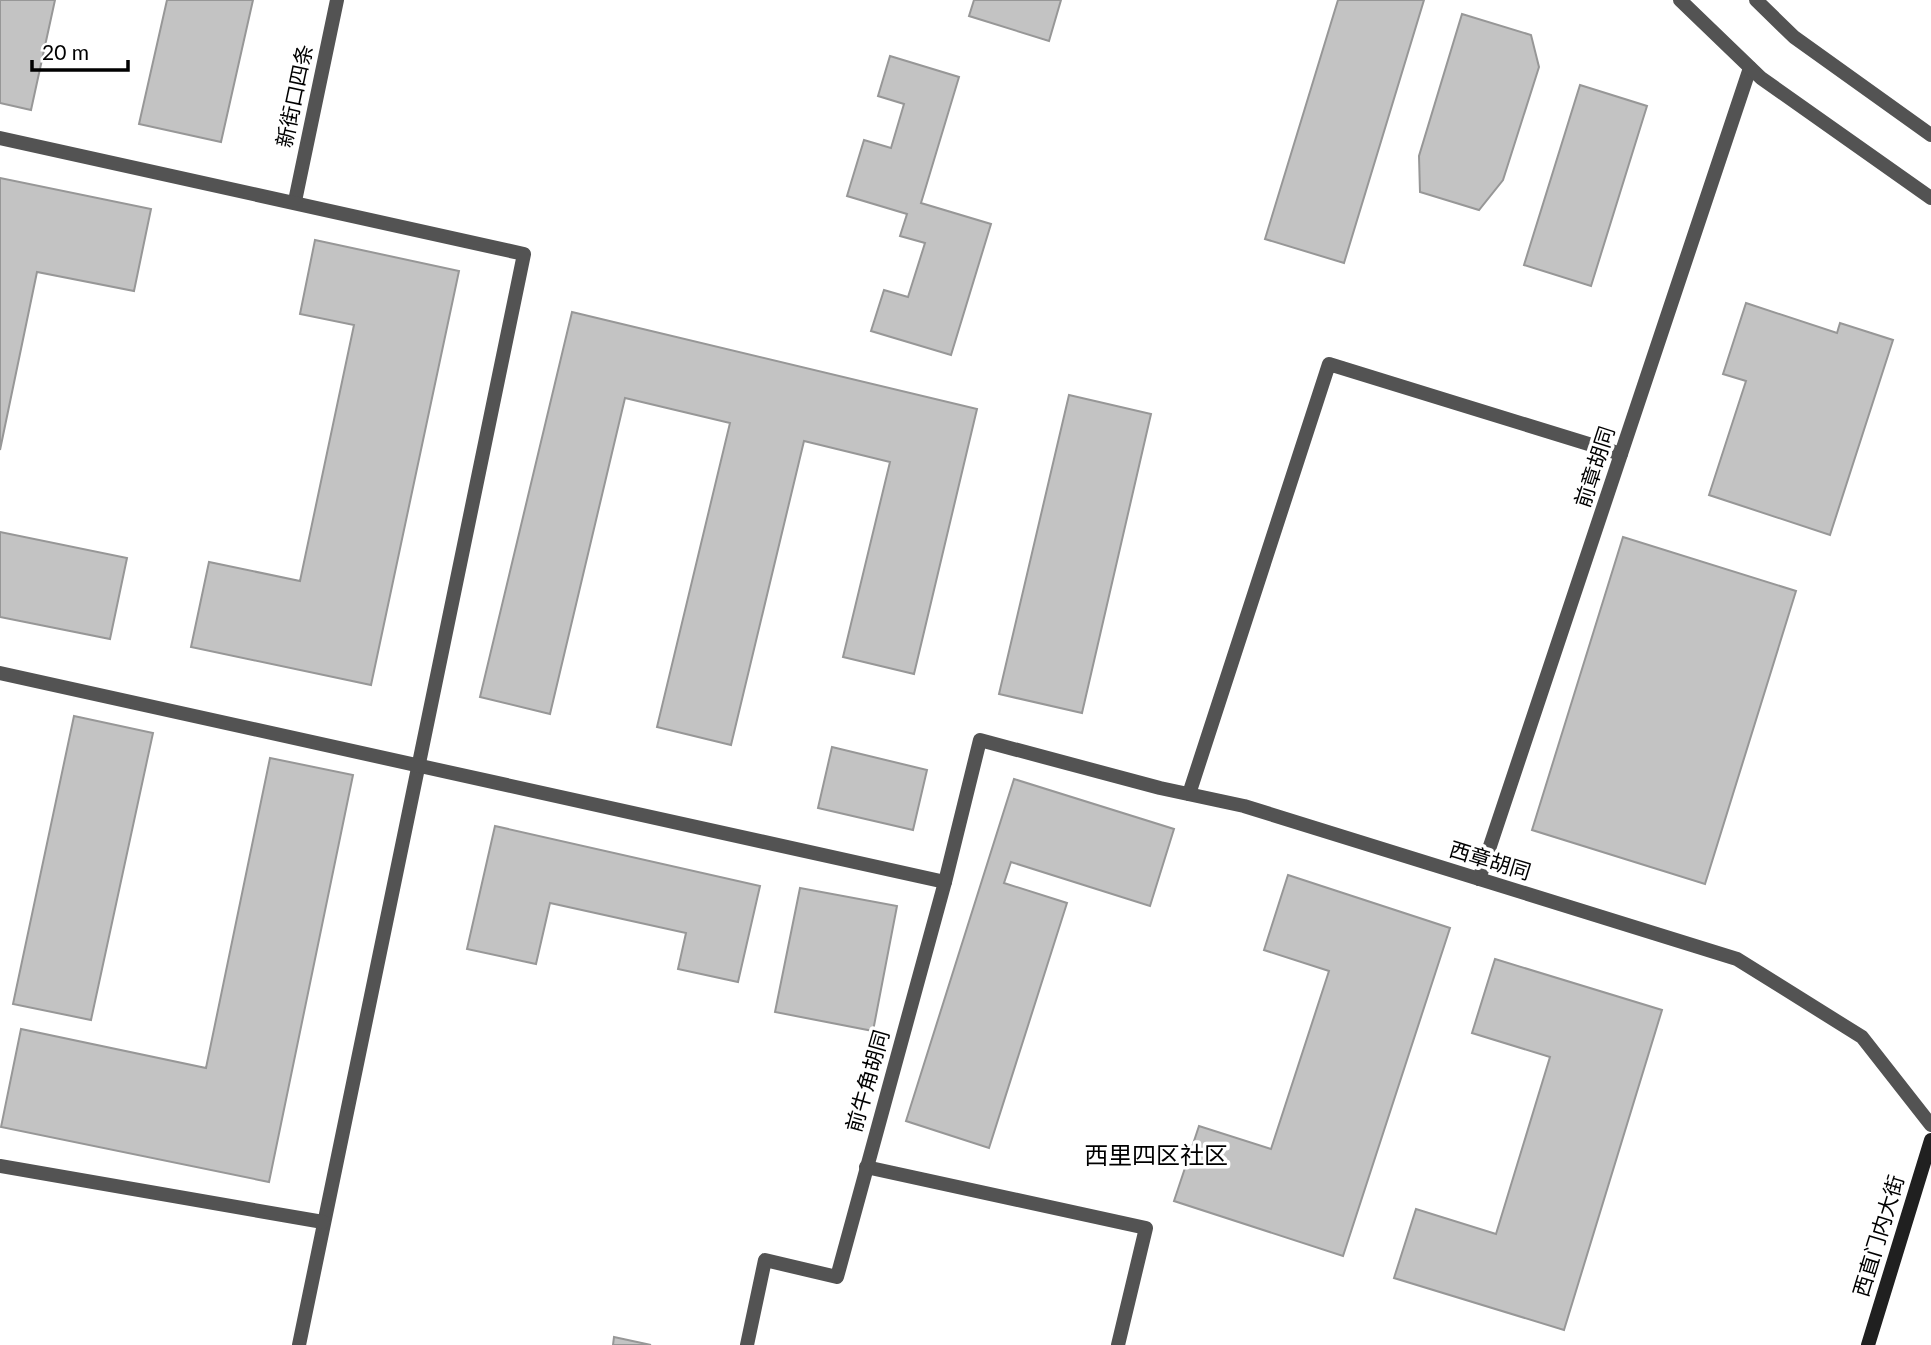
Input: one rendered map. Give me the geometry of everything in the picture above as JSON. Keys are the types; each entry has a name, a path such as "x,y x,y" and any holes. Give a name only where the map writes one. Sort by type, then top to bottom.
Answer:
{"main road":[{"name":"西直门内大街","path":"1868,1345 1931,1140"}],"street":[{"name":"新街口四条","path":"295,201 337,0"},
{"path":"1680,0 1750,68 1931,198"},
{"path":"1756,0 1794,37 1931,135"},
{"name":"前章胡同","path":"1479,879 1750,68"},
{"path":"0,138 295,201 524,254 421,764 299,1345"},
{"path":"1189,794 1329,364 1621,454"},
{"path":"0,673 945,882"},
{"name":"西章胡同","path":"980,740 1244,806 1737,959 1862,1037 1931,1125"},
{"name":"前牛角胡同","path":"747,1345 765,1261 837,1277 945,882 980,740"},
{"path":"0,1166 323,1222"},
{"path":"866,1167 1146,1228 1118,1345"}],"building":[{"path":"0,0 55,0 31,110 0,103"},
{"path":"167,0 253,0 221,142 139,124"},
{"path":"974,0 1061,0 1049,41 969,16"},
{"path":"1338,0 1424,0 1344,263 1265,239"},
{"path":"1462,14 1531,35 1539,67 1503,180 1479,210 1420,192 1419,156"},
{"path":"890,56 959,77 921,203 991,224 951,355 871,331 884,290 908,297 925,243 900,236 907,214 847,196 864,140 891,148 904,104 878,96"},
{"path":"1580,85 1647,106 1591,286 1524,265"},
{"path":"0,178 151,209 134,291 37,272 0,450"},
{"path":"315,240 459,271 371,685 191,647 209,562 300,581 354,325 300,314"},
{"path":"1746,303 1837,333 1840,323 1893,340 1830,535 1709,495 1746,381 1723,374"},
{"path":"572,312 977,409 914,674 843,657 890,462 804,441 731,745 657,727 730,423 625,398 550,714 480,697"},
{"path":"1069,395 1151,414 1082,713 999,694"},
{"path":"0,532 127,558 110,639 0,617"},
{"path":"1623,537 1796,591 1705,884 1532,830"},
{"path":"74,716 153,733 91,1020 13,1004"},
{"path":"832,747 927,770 913,830 818,808"},
{"path":"270,758 353,775 269,1182 1,1127 21,1029 206,1068"},
{"path":"1014,779 1174,829 1150,906 1011,862 1004,883 1067,903 989,1148 906,1121"},
{"path":"495,826 760,886 738,982 678,969 686,933 550,903 536,964 467,949"},
{"path":"1288,875 1450,928 1343,1256 1174,1201 1199,1126 1271,1149 1329,971 1264,950"},
{"path":"800,888 897,906 873,1031 775,1012"},
{"path":"1495,959 1662,1010 1564,1330 1394,1278 1416,1209 1496,1234 1550,1057 1472,1033"},
{"path":"614,1337 651,1345 613,1345"}],"district":[{"name":"西里四区社区","path":"1156,1156"}]}
